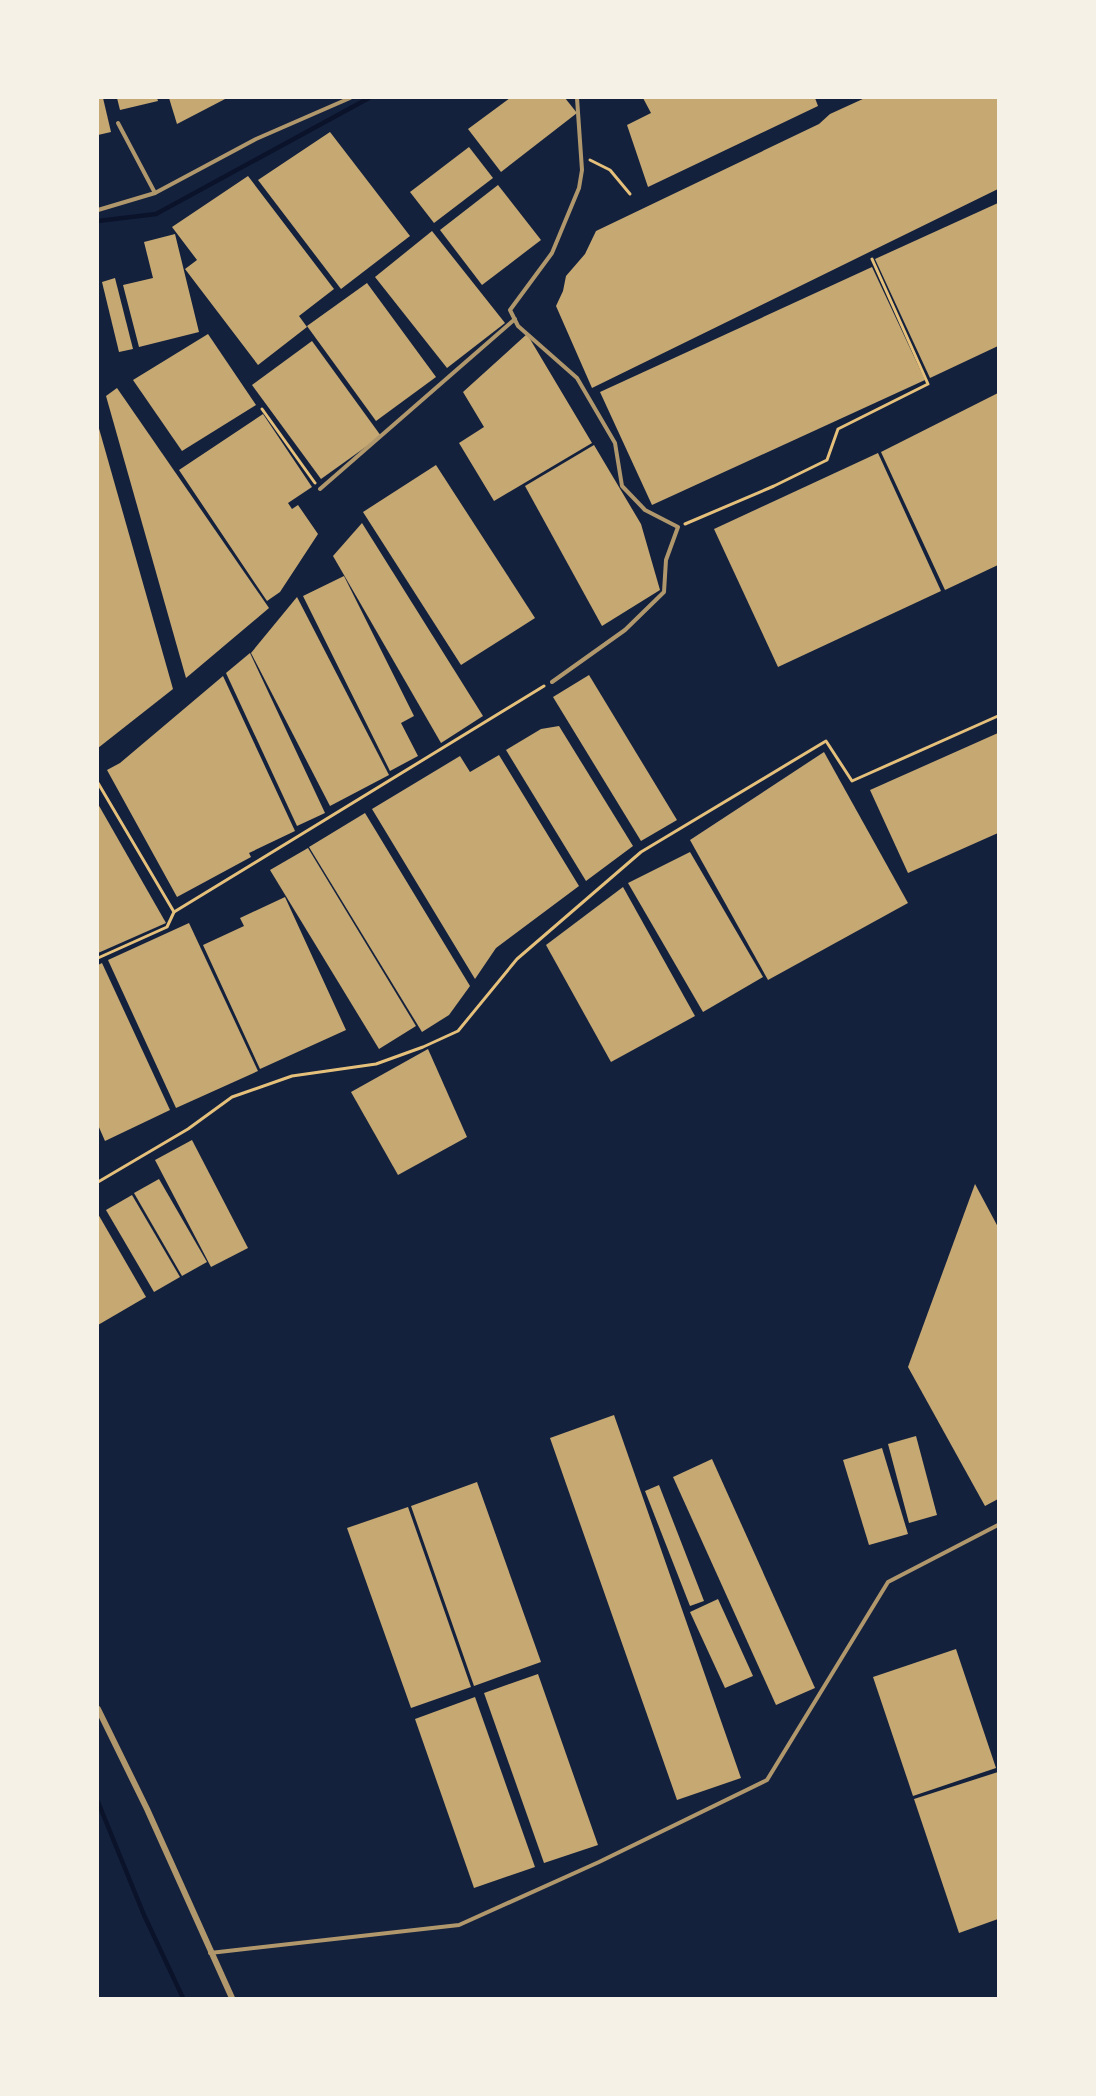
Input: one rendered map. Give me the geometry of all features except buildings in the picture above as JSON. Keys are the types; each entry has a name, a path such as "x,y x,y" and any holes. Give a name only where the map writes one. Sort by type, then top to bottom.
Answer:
{"street":[{"path":"98,1708 147,1809 232,1998"}],"lane":[{"path":"98,210 155,193 256,139 350,98"},
{"path":"552,682 626,630 664,592 666,560 678,527 645,510 622,486 615,443 577,378 518,326 510,310 552,253 579,188 582,170 577,98"},
{"path":"118,123 155,193"},
{"path":"320,489 515,319"},
{"path":"210,1953 459,1925 599,1862 767,1780 888,1582 999,1525"}],"path":[{"path":"581,156 610,170 630,194"},
{"path":"678,527 774,486 827,460 838,429 928,384 872,260"},
{"path":"262,409 320,489"},
{"path":"98,958 167,927 174,912 552,682"},
{"path":"98,1182 188,1129 232,1097 292,1076 376,1064 458,1031 517,959 641,852 826,741 852,781 999,716"},
{"path":"98,783 174,912"}],"waterway":[{"path":"98,221 156,214 369,98"},
{"path":"98,1802 144,1915 183,1998"}]}
